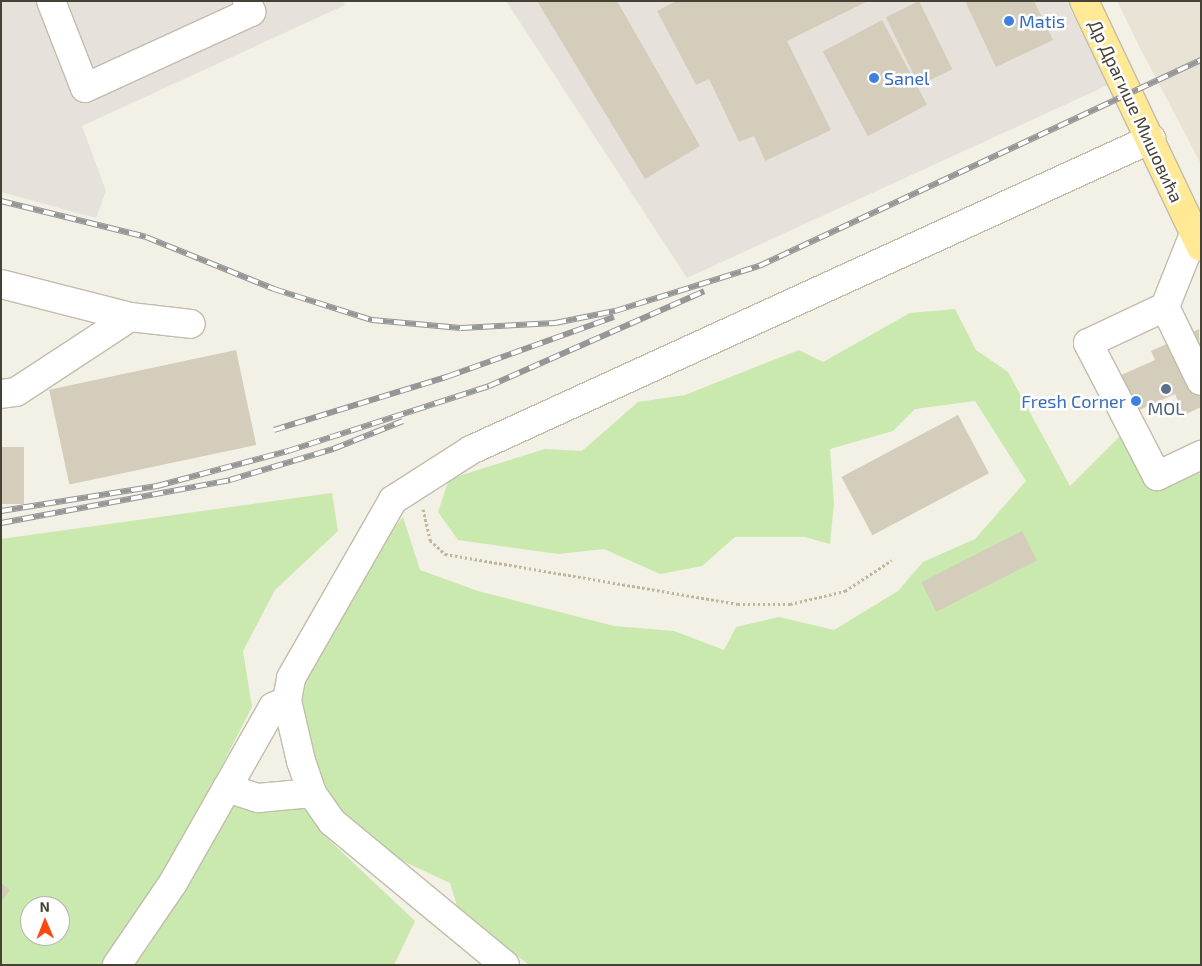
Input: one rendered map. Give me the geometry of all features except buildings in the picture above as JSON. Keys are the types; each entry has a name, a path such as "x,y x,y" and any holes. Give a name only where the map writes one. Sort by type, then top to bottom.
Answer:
{"main road":[{"name":"Др Драгише Мишовића","path":"1084,1 1195,226"}],"lane":[{"path":"51,1 86,88 251,12 247,1"},
{"path":"505,965 332,822 312,793 287,701 292,678 371,534 393,500 419,481 471,450 1151,139"},
{"path":"1195,226 1165,307 1088,343 1157,476 1201,455"},
{"path":"1,284 130,318 191,324"},
{"path":"1165,307 1201,381"},
{"path":"1,394 16,392 130,318"},
{"path":"117,965 173,883 273,707 287,701"},
{"path":"227,788 258,798 312,793"}],"path":[{"path":"419,481 430,540 445,554 473,562 738,604 790,604 845,591 892,560"}],"shaded area":[{"path":"1,1 343,1 345,5 82,126 106,191 96,218 1,192"},
{"path":"506,1 1066,1 1108,85 687,278"},
{"path":"1117,1 1201,1 1201,164 1140,48"}],"green space":[{"path":"955,309 976,350 1008,372 1070,486 1122,434 1147,488 1201,473 1201,965 529,965 458,909 450,883 405,862 344,823 322,783 303,730 300,693 373,556 403,517 420,570 478,591 614,626 674,631 724,650 736,627 779,617 834,630 898,591 923,562 975,539 1026,481 975,401 915,409 893,431 830,449 834,503 830,544 805,537 735,537 702,566 660,574 604,549 558,554 458,540 438,512 449,479 545,449 582,451 638,402 685,395 799,350 823,362 910,313"},
{"path":"332,493 338,531 275,590 243,651 252,707 202,804 186,881 228,804 266,813 303,807 327,838 415,921 394,965 1,965 1,539"}],"railway":[{"path":"1,201 146,237 274,289 372,320 461,328 555,323 615,311 759,266 1201,60"},
{"path":"1,511 157,486 288,451 489,386 704,291"},
{"path":"274,430 449,376 614,317"},
{"path":"1,523 230,480 333,449 403,421"}],"place":[{"name":"Matis","path":"1009,21"},
{"name":"Sanel","path":"874,78"},
{"name":"MOL","path":"1166,389"},
{"name":"Fresh Corner","path":"1136,401"}]}
